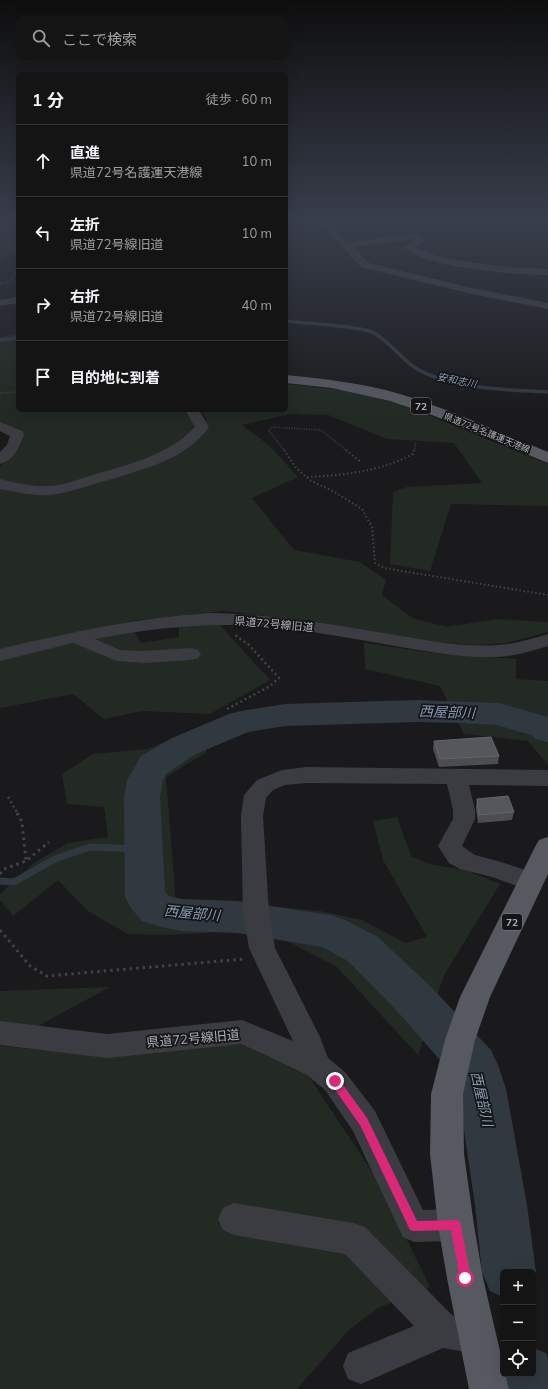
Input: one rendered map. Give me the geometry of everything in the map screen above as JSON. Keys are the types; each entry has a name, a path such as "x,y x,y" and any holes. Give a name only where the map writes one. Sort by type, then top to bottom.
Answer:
{"main road":[{"name":"県道72号名護運天港線","path":"288,379 332,384 394,397 437,412 548,458"},
{"name":"72","path":"489,1389 456,1225 447,1154 447,1094 460,1040 475,997 548,846"}],"street":[{"path":"448,286 548,306"},
{"path":"0,303 16,300"},
{"path":"0,484 34,491 54,490 149,462 186,443 197,434 202,427 193,412"},
{"path":"0,426 17,434 14,446 0,460"},
{"name":"県道72号線旧道","path":"0,655 75,637 132,627 180,621 227,619 306,626 464,651 499,652 548,640"},
{"path":"75,637 117,655 144,657 191,654"},
{"path":"317,1066 310,1046 264,952 256,912 252,816 255,795 265,785 282,778 307,775 548,778"},
{"path":"456,778 464,810 464,819 450,846 453,852 461,859 471,864 493,868 531,882"},
{"name":"県道72号線旧道","path":"0,1032 107,1046 242,1032 317,1066 335,1081 364,1121 414,1226 456,1225"},
{"path":"234,1219 353,1239 443,1331"},
{"path":"361,1366 443,1331 478,1337"}],"path":[{"path":"0,393 16,392"},
{"path":"361,462 321,430 272,427 269,431 279,442 296,468 306,477 311,481 332,490 362,509 372,527 375,563 384,568 548,595"},
{"path":"306,477 351,475 378,470 402,461 413,454 416,442"},
{"path":"227,619 230,631 249,645 279,678 270,686 227,709"},
{"path":"8,796 22,822 26,861"},
{"path":"0,874 3,870 26,861 49,842"},
{"path":"0,930 30,966 47,976 264,952"}],"shaded area":[{"path":"16,333 16,412 186,412 196,425 189,435 173,446 125,466 99,474 53,486 39,488 0,481 0,466 20,447 23,435 0,423 0,337"},
{"path":"288,384 343,390 401,404 548,464 548,506 451,504 430,571 390,564 393,492 407,487 482,483 454,443 387,439 328,415 291,414 242,425 271,447 298,477 252,498 294,550 360,562 386,580 382,595 412,618 447,627 497,619 548,622 548,632 506,643 474,645 425,641 312,621 223,611 139,620 55,636 0,651 0,487 32,495 69,492 148,467 190,446 206,428 206,418 202,412 288,412"},
{"path":"219,624 270,680 210,714 142,711 104,719 73,694 0,708 0,661 47,648 134,631 141,643 179,637 179,625"},
{"path":"364,643 448,655 516,659 516,679 548,681 548,765 528,741 464,734 440,686 365,669"},
{"path":"196,730 207,752 166,777 176,904 217,910 208,933 163,935 128,934 88,911 58,880 13,916 0,900 0,894 34,863 68,843 108,837 104,807 67,804 62,774 93,754 147,749"},
{"path":"397,817 411,856 429,864 465,870 500,884 444,975 418,1055 337,967 289,942 278,907 320,911 362,920 405,943 427,937 383,860 373,821"},
{"path":"110,987 36,1027 0,1021 0,991"},
{"path":"240,1043 307,1074 377,1179 430,1287 378,1308 349,1330 297,1389 0,1389 0,1046 94,1055"}],"building":[{"path":"491,737 499,756 440,759 434,741"},
{"path":"508,796 514,812 479,815 477,799"}],"waterway":[{"name":"安和志川","path":"288,321 305,323"},
{"name":"安和志川","path":"296,322 349,327 374,333 419,370 441,379 486,388 548,392"},
{"path":"0,340 16,338"},
{"name":"西屋部川","path":"509,1269 501,1205 482,1089 474,1065 414,999 363,949 330,932 238,917 182,915 157,910 145,897 142,797 145,780 154,765 184,746 241,722 285,715 417,711 459,712 499,714 543,727 548,731"},
{"path":"0,881 14,882 55,859 90,847 143,849"},
{"name":"西屋部川","path":"526,1377 530,1389"}],"route":[{"path":"335,1081 364,1121 414,1226 456,1225 465,1278"}]}
